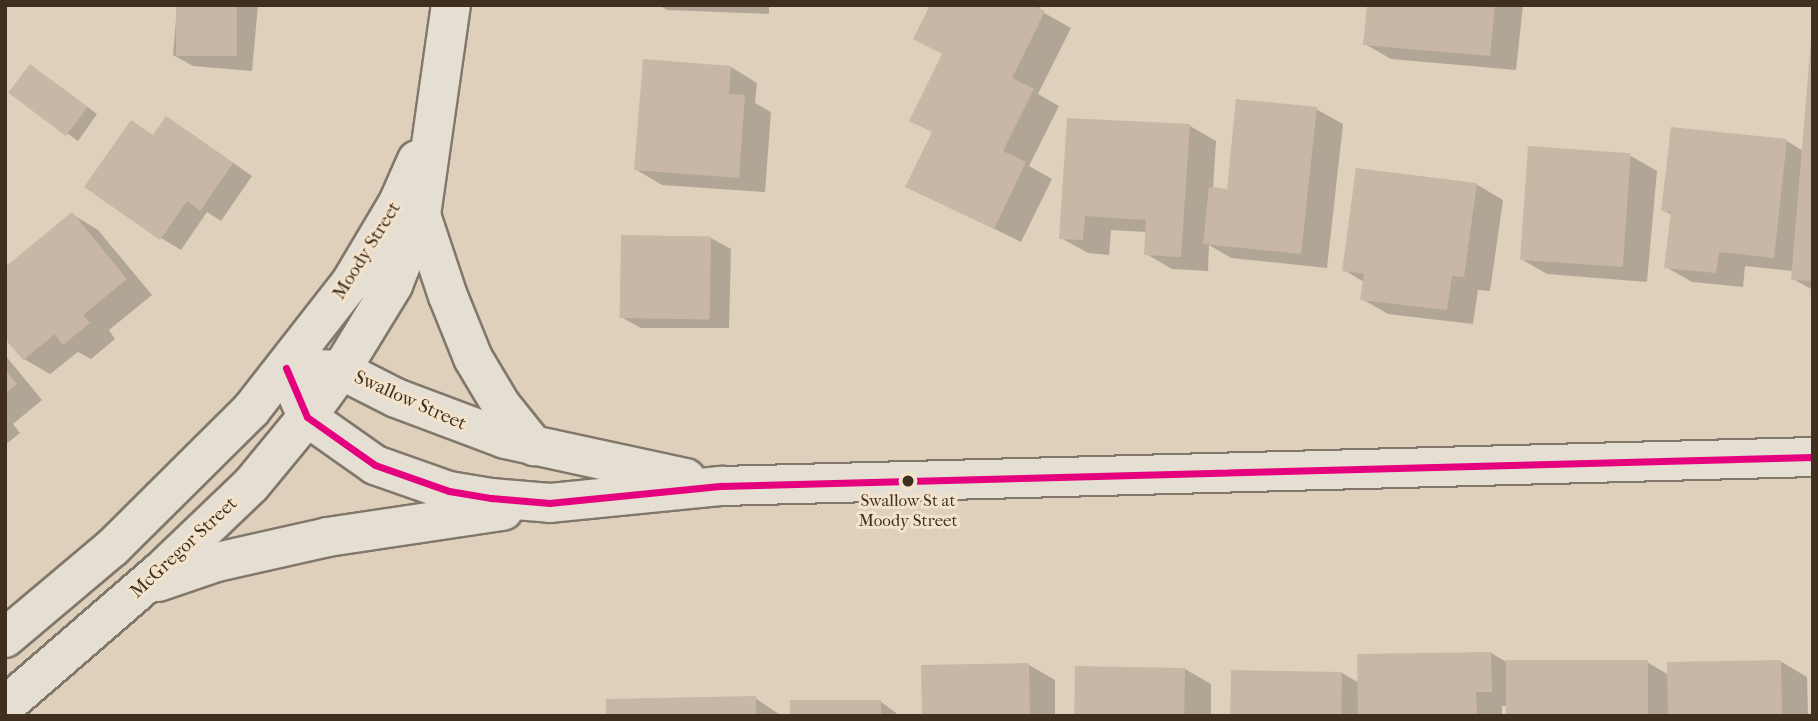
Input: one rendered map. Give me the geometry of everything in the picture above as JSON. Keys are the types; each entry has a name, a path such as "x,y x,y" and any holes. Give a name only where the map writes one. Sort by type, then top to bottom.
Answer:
{"street":[{"name":"Moody Street","path":"341,370 393,285 421,215 451,5"},
{"name":"Moody Street","path":"286,368 351,282 377,240 398,203 432,126"},
{"path":"421,215 448,296 473,358 501,405 534,446"},
{"path":"5,638 112,548 191,472 286,368 307,417"},
{"name":"Swallow Street","path":"286,368 341,370 396,398 463,426 534,446 721,486"},
{"name":"McGregor Street","path":"5,706 143,587 251,485 307,417 341,370"},
{"name":"Swallow Street","path":"307,417 375,465 408,479 491,498 550,503 721,486 1813,457"},
{"path":"143,587 217,562 328,537 550,503"}],"building":[{"path":"176,5 237,5 237,56 176,56"},
{"path":"930,5 1034,5 1045,11 1012,78 1034,89 1003,151 1026,162 994,229 905,187 932,132 909,121 942,54 913,39"},
{"path":"1367,5 1495,5 1490,56 1363,45"},
{"path":"1811,40 1813,41 1813,281 1791,280"},
{"path":"643,59 731,66 729,94 745,95 739,178 634,170"},
{"path":"30,64 88,107 66,136 8,93"},
{"path":"1236,99 1317,107 1301,254 1203,244 1209,187 1227,189"},
{"path":"166,116 233,163 200,211 187,201 160,240 84,187 131,120 153,135"},
{"path":"1067,118 1190,124 1181,257 1144,255 1146,220 1085,216 1083,240 1059,239"},
{"path":"1671,127 1787,139 1774,258 1719,252 1716,273 1664,268 1671,212 1661,211"},
{"path":"1528,146 1631,153 1623,267 1520,260"},
{"path":"1356,168 1477,183 1464,277 1452,276 1447,310 1360,300 1364,274 1342,271"},
{"path":"72,212 127,279 83,315 90,323 63,345 55,334 23,360 5,339 5,267"},
{"path":"621,235 711,237 710,320 620,318"},
{"path":"5,370 17,384 5,393"},
{"path":"1491,652 1492,692 1476,692 1477,716 1358,716 1357,654"},
{"path":"1506,660 1648,660 1648,716 1506,716"},
{"path":"1781,660 1782,716 1668,716 1667,662"},
{"path":"1029,663 1030,716 922,716 921,665"},
{"path":"1075,666 1185,668 1184,716 1074,716"},
{"path":"1231,670 1342,672 1341,716 1230,716"},
{"path":"756,696 756,716 606,716 606,699"},
{"path":"790,700 881,700 881,716 790,716"}],"transit line":[{"path":"286,368 307,417 375,465 449,491 550,503 721,486 1813,457"}],"place":[{"name":"Swallow St at Moody Street","path":"908,481"}]}
